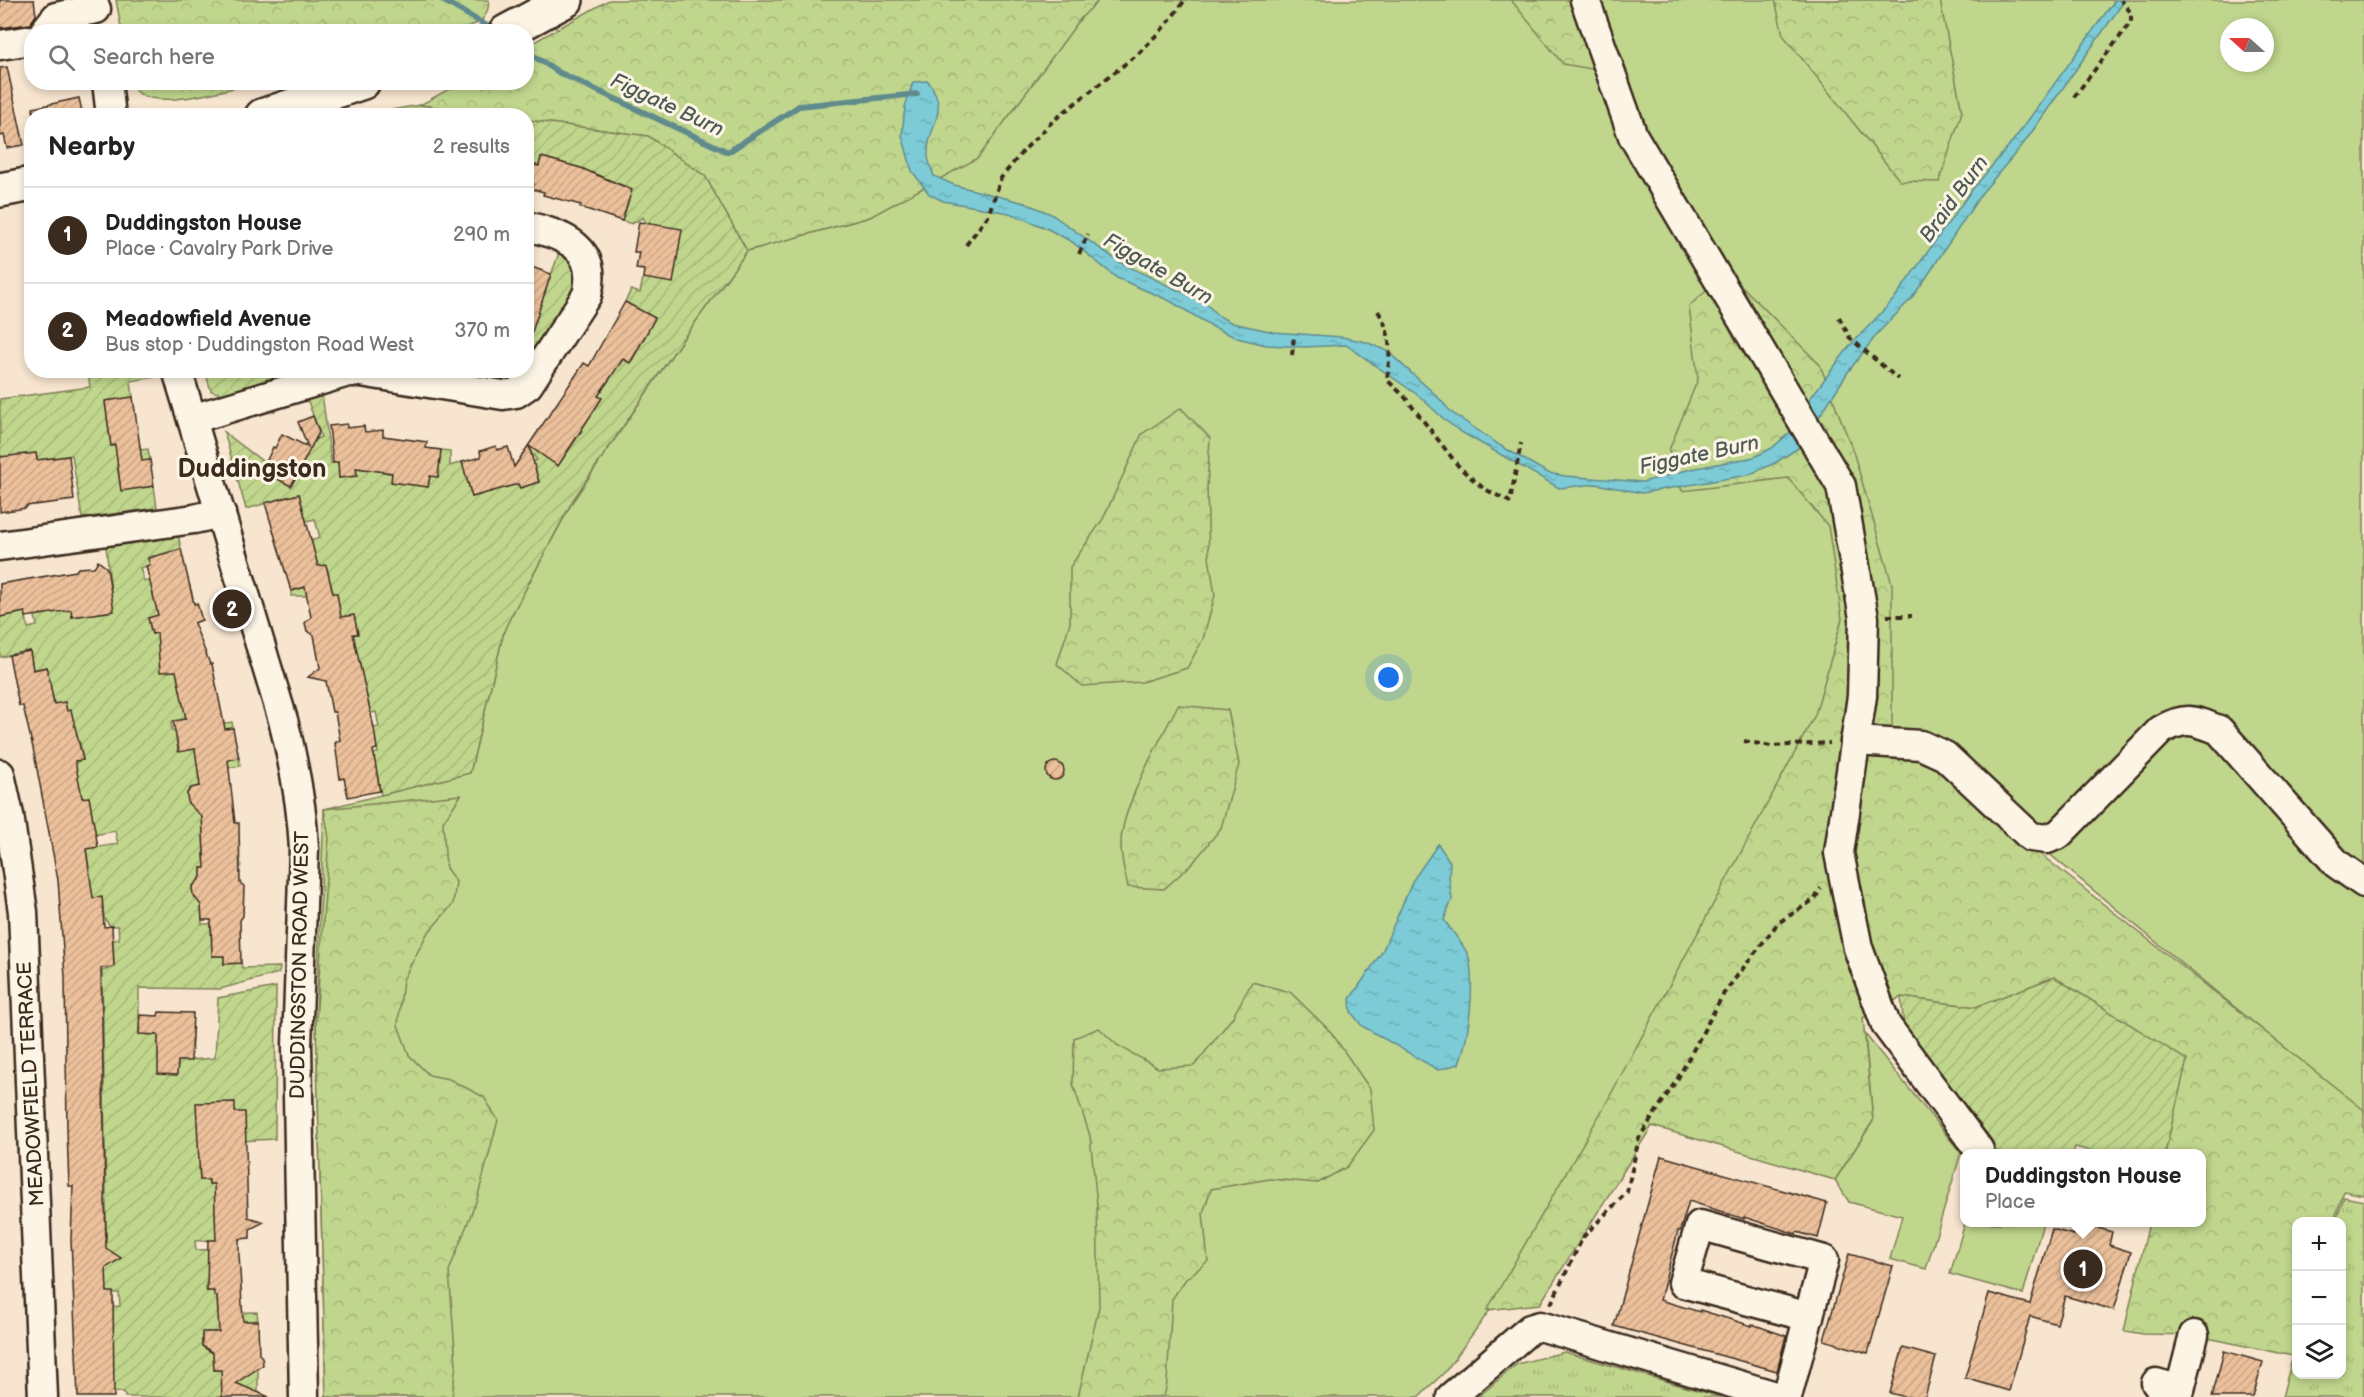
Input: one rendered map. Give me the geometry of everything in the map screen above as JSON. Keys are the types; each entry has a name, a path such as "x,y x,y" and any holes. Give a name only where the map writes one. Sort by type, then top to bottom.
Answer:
{"main road":[{"path":"521,24 566,0"},
{"path":"286,108 339,90"},
{"path":"0,190 24,186"}],"street":[{"path":"1585,0 1633,136 1841,486 1864,618 1862,696 1839,853 1858,948 1886,1025 1978,1149"},
{"path":"50,24 56,17 97,13"},
{"path":"0,45 24,41"},
{"path":"108,90 110,108"},
{"path":"534,228 563,236 578,248 590,265 587,295 534,376"},
{"name":"DUDDINGSTON ROAD WEST","path":"179,378 283,720 303,822 297,1046 304,1397"},
{"path":"192,419 325,378"},
{"path":"398,378 503,395 516,393 528,385 533,378"},
{"path":"0,546 194,519 221,513"},
{"path":"1855,741 1921,745 1945,756 2031,837 2047,839 2059,834 2161,730 2177,721 2199,722 2219,730 2337,864 2364,883"},
{"name":"MEADOWFIELD TERRACE","path":"0,774 9,815 23,912 34,1121 44,1397"},
{"path":"1787,1397 1809,1317 1824,1260 1700,1225 1683,1283 1809,1317"},
{"path":"1451,1397 1530,1329 1540,1326 1779,1397"},
{"path":"2171,1390 2194,1335"}],"path":[{"path":"966,245 988,216 1001,178 1023,151 1054,120 1139,53 1167,24 1185,0"},
{"path":"2074,97 2131,22 2132,13 2121,0"},
{"path":"1079,254 1088,234"},
{"path":"1378,311 1387,327 1391,346 1387,380 1404,396 1460,468 1483,488 1510,502 1521,443"},
{"path":"1839,317 1850,338 1898,379"},
{"path":"1292,355 1293,336"},
{"path":"1744,741 1771,746 1855,741"},
{"path":"1540,1326 1583,1237 1627,1192 1639,1138 1678,1078 1724,993 1778,923 1815,899 1839,853"}],"green space":[{"path":"116,0 489,0 486,14 476,24 120,24"},
{"path":"609,0 1099,0 1081,18 978,158 870,217 747,251 705,176 648,136 534,121 534,108 442,108 420,105 447,90 534,90 534,42"},
{"path":"1099,0 2364,0 2364,1114 1948,770 1880,773 1445,1372 1418,1397 326,1397 316,1020 324,809 470,773 508,622 573,501 678,346 747,251 870,217"},
{"path":"1511,0 1595,0 1603,43 1591,69 1563,64"},
{"path":"1775,0 1940,0 1962,112 1939,182 1900,181 1783,35"},
{"path":"136,90 224,90 188,98 168,99 151,98"},
{"path":"420,105 442,108 403,108"},
{"path":"534,121 648,136 705,176 747,251 678,346 573,500 508,622 470,773 381,795 375,765 359,757 378,753 373,728 379,727 376,712 357,716 344,636 357,634 354,615 341,617 307,596 291,596 291,591 322,583 329,575 326,565 318,566 313,547 307,549 306,542 320,538 315,519 306,521 299,494 246,509 224,432 266,464 263,471 291,486 307,456 303,445 321,437 306,396 322,393 331,463 338,462 339,478 357,476 356,467 386,466 387,473 392,473 392,482 428,487 430,476 438,477 441,450 450,451 450,466 462,462 472,497 518,484 520,488 539,482 533,462 537,460 530,451 532,448 558,466 582,431 578,427 601,398 598,396 621,358 631,363 655,318 625,302 631,290 640,293 643,278 673,282 643,217 632,224 622,221 625,186 592,173 580,184 584,169 542,157 539,166 534,165"},
{"path":"559,253 575,269 575,286 534,353 534,306 539,308"},
{"path":"1728,272 1820,365 1853,451 1892,584 1892,731 2035,850 2364,1110 2364,1195 2344,1191 2335,1217 2292,1217 2292,1356 2194,1335 2143,1334 2124,1331 2148,1227 2206,1227 2206,1149 2166,1149 2186,1060 2054,977 1976,1007 1901,997 1863,1018 1873,1121 1835,1180 1652,1126 1540,1304 1487,1310 1604,1107 1815,715 1842,619 1828,526 1788,478 1682,491 1669,450 1698,379 1689,306"},
{"path":"89,378 149,378 131,381 133,397 105,402 111,446 139,442 141,450 148,449 150,460 117,465 121,490 154,486 157,508 82,518 72,455 37,460 36,453 17,455 5,478 2,456 0,456 0,399 90,387"},
{"path":"207,378 272,378 223,394 211,391"},
{"path":"1181,408 1210,438 1207,487 1209,557 1215,595 1203,639 1187,668 1142,682 1082,686 1057,664 1070,623 1070,567 1103,519 1142,434"},
{"path":"178,534 181,549 154,559 153,556 148,558 150,565 140,568 144,581 189,583 193,597 160,601 163,614 148,618 152,634 162,631 195,718 171,722 172,731 232,722 233,728 176,737 178,751 195,749 198,765 239,758 240,766 198,772 200,786 191,788 187,793 188,803 193,808 202,807 204,859 240,858 241,867 201,868 201,883 192,887 193,895 201,899 202,924 211,924 212,956 224,956 224,964 241,963 242,968 280,967 279,973 220,989 139,988 139,1034 158,1035 159,1074 177,1075 178,1061 215,1058 218,998 276,987 275,1139 222,1142 208,1169 199,1169 200,1180 209,1180 209,1184 228,1183 215,1200 216,1240 195,1241 196,1250 230,1249 214,1282 206,1283 206,1291 214,1291 214,1296 217,1296 218,1313 257,1312 258,1321 241,1322 241,1331 207,1332 202,1335 202,1346 213,1349 214,1370 258,1369 258,1392 222,1393 222,1397 125,1397 124,1392 106,1393 108,1307 120,1306 119,1293 99,1293 105,1263 116,1256 111,1252 89,1252 106,1238 106,1201 91,1201 91,1194 106,1194 102,971 114,967 113,940 119,939 118,926 110,926 104,918 102,898 90,898 75,881 91,879 86,849 118,844 115,831 88,836 89,797 82,798 71,762 83,760 80,743 73,743 65,702 54,704 47,667 33,670 30,651 0,657 0,617 20,613 14,582 20,581 28,628 37,626 35,616 67,610 60,574 64,573 72,617 113,611 106,546"},
{"path":"1178,705 1228,710 1239,764 1221,828 1193,863 1164,889 1128,887 1121,853 1123,827 1135,791"},
{"path":"461,795 443,822 446,868 456,882 453,904 427,934 403,980 398,1025 409,1055 429,1075 449,1079 484,1097 498,1120 477,1199 449,1271 456,1364 452,1397 326,1397 316,1020 329,838 324,809"},
{"path":"2054,977 2187,1060 2166,1149 2083,1149 2075,1147 2074,1149 1995,1149 1991,1139 1904,1028 1901,997 1976,1007"},
{"path":"1252,982 1290,992 1331,1032 1370,1089 1374,1130 1347,1167 1318,1183 1270,1179 1211,1189 1203,1213 1208,1261 1186,1279 1172,1299 1167,1383 1164,1397 1078,1397 1099,1307 1097,1205 1090,1136 1073,1084 1074,1038 1099,1028 1117,1045 1158,1068 1194,1066 1232,1018"},
{"path":"1865,1034 1960,1152 1926,1269 1890,1259 1902,1216 1849,1202 1835,1180 1873,1121"},
{"path":"2344,1197 2364,1201 2364,1397 2282,1397 2292,1359 2292,1379 2346,1379 2346,1217 2337,1217"},
{"path":"1964,1227 2042,1227 2023,1294 1950,1274"},
{"path":"1564,1352 1721,1397 1478,1397 1517,1364"}],"water":[{"path":"2115,0 2125,0 2024,143 1981,194 1911,299 1878,333 1848,372 1800,447 1775,463 1748,475 1642,493 1596,484 1559,488 1463,433 1419,396 1346,345 1305,347 1266,345 1237,338 1215,328 1170,301 1117,278 1072,242 1046,228 1009,213 943,201 929,194 912,171 902,135 905,107 913,82 928,81 938,102 938,111 928,146 928,157 934,176 954,185 1025,203 1051,214 1121,263 1207,304 1217,315 1232,323 1274,332 1342,337 1366,342 1387,351 1437,396 1451,412 1501,446 1548,473 1643,482 1691,469 1754,457 1772,448 1789,433 1805,405 1849,347 1894,299 1971,191 2016,137"},
{"path":"1438,844 1450,862 1452,900 1444,920 1468,954 1471,970 1471,997 1468,1026 1459,1064 1438,1070 1362,1026 1351,1012 1350,999 1382,952 1413,880"}],"building":[{"path":"0,0 34,0 36,15 30,24 0,28"},
{"path":"7,67 24,145 7,148 4,135 0,136 0,68"},
{"path":"79,98 81,108 33,108"},
{"path":"541,157 581,168 632,190 622,221 580,207 581,205 543,195 544,192 534,190 534,165 539,166"},
{"path":"639,222 682,229 673,283 643,278 644,270 636,269 639,252 634,252"},
{"path":"534,268 551,274 534,326"},
{"path":"625,302 655,318 630,363 623,359 598,396 602,398 558,466 529,446 539,482 520,488 518,484 472,497 462,462 481,457 480,451 496,446 497,450 508,447 514,467 584,363 589,366"},
{"path":"133,397 142,461 150,460 154,486 121,491 115,445 111,446 105,401"},
{"path":"313,416 319,432 291,486 262,471 282,434 308,447 298,422"},
{"path":"347,424 347,428 364,426 365,432 383,430 383,436 427,442 426,448 441,450 438,477 430,476 428,487 391,482 392,473 356,468 357,476 339,478 338,462 333,463 329,426"},
{"path":"36,453 37,460 69,456 74,500 0,512 0,457"},
{"path":"299,494 318,566 326,565 333,593 337,593 341,617 354,615 358,634 353,634 374,728 377,749 373,750 380,791 348,797 344,778 340,779 335,743 340,740 326,681 308,677 320,668 314,635 307,631 305,623 311,617 305,587 291,591 265,503"},
{"path":"181,549 194,604 197,603 202,620 194,623 210,664 212,664 225,729 233,728 239,758 228,760 235,823 239,823 240,883 244,886 243,916 240,920 241,963 224,964 224,956 212,956 211,920 202,920 201,905 193,895 192,887 201,877 201,868 205,868 202,817 188,803 187,793 191,788 200,786 195,749 179,752 173,721 186,719 176,671 160,672 157,633 152,634 148,618 158,615 146,566 150,565 148,558"},
{"path":"98,561 107,568 114,611 72,617 71,610 26,617 25,612 0,617 0,584 76,571 78,568 94,567"},
{"path":"30,651 33,670 47,667 54,704 65,702 67,711 71,710 83,760 75,761 82,798 89,797 98,847 86,849 93,898 102,897 104,927 112,926 114,967 101,968 106,1248 121,1258 106,1268 107,1292 113,1292 114,1397 78,1397 71,1240 73,1186 69,1186 67,1130 65,977 58,880 33,748 23,706 19,706 9,655"},
{"path":"1055,762 1063,767 1064,771 1059,779 1055,780 1047,775 1046,771 1051,763"},
{"path":"159,1012 193,1013 191,1061 178,1061 177,1075 158,1074 158,1035 139,1034 140,1015 158,1016"},
{"path":"235,1102 235,1112 245,1112 248,1217 264,1222 250,1229 250,1238 239,1239 243,1321 258,1321 259,1354 263,1365 236,1383 269,1397 222,1397 221,1370 214,1370 213,1353 202,1346 202,1332 219,1332 217,1296 214,1296 214,1291 207,1291 208,1240 216,1240 214,1184 209,1184 209,1180 200,1180 196,1103"},
{"path":"1661,1156 1827,1203 1818,1238 1797,1232 1796,1234 1689,1201 1680,1231 1678,1231 1660,1300 1752,1326 1752,1324 1786,1336 1777,1371 1614,1326"},
{"path":"2076,1227 2095,1227 2112,1232 2109,1245 2131,1252 2114,1310 2065,1296 2057,1324 2030,1316 2009,1391 1965,1378 1989,1293 2030,1304 2052,1229 2074,1235"},
{"path":"1849,1254 1893,1266 1868,1353 1824,1340"},
{"path":"1903,1348 1936,1357 1925,1397 1905,1397 1890,1393"},
{"path":"2224,1351 2263,1362 2253,1397 2212,1397"}],"waterway":[{"name":"Figgate Burn","path":"442,0 484,24"},
{"name":"Figgate Burn","path":"534,56 560,73 728,152 799,106 917,94"}],"place":[{"name":"Meadowfield Avenue","path":"232,609"},
{"name":"Duddingston House","path":"2083,1269"}],"district":[{"name":"Duddingston","path":"252,469"}],"water label":[{"name":"Braid Burn","path":"1954,199"}]}
